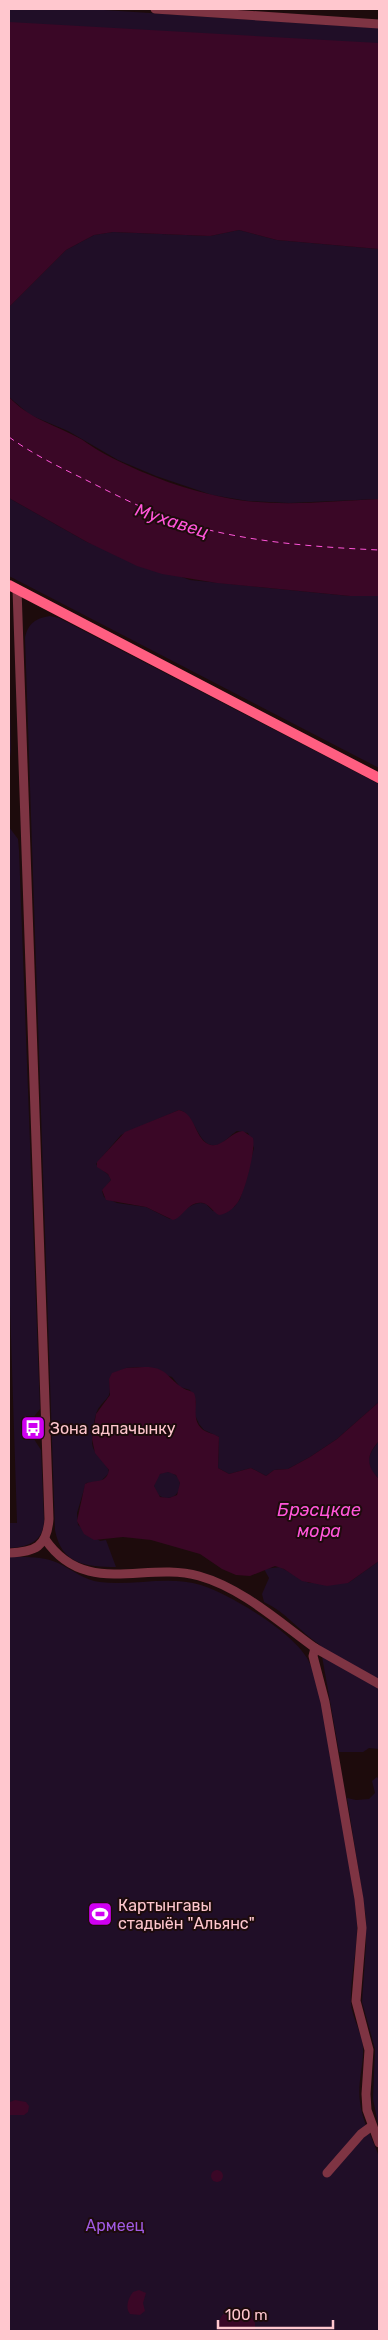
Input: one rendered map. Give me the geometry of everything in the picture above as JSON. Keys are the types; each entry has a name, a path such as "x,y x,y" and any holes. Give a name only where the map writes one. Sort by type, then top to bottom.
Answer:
{"street":[{"path":"155,9 379,24"},
{"path":"9,1553 32,1550 45,1539 49,1507 13,587 379,778"},
{"path":"45,1539 52,1550 66,1562 96,1573 112,1575 180,1573 212,1581 248,1600 315,1648 379,1684"},
{"path":"315,1648 314,1661 326,1702 359,1899 362,1935 356,2002 369,2050 366,2102 372,2126 379,2143"},
{"path":"327,2173 361,2134 372,2126"}],"green space":[{"path":"9,9 89,9 379,28 379,44 9,23"},
{"path":"239,230 277,240 379,249 379,499 289,503 248,501 212,495 156,476 118,460 68,431 30,415 9,397 9,307 66,250 94,235 113,232 210,236"},
{"path":"9,498 87,542 190,580 350,596 379,596 379,768 9,576"},
{"path":"45,617 59,618 379,784 379,1402 337,1439 288,1469 274,1470 266,1476 251,1468 229,1474 218,1468 219,1437 204,1430 199,1424 194,1413 196,1402 190,1390 180,1387 172,1377 139,1367 126,1368 109,1379 109,1394 98,1409 94,1424 92,1446 106,1465 109,1473 100,1482 86,1483 77,1513 78,1525 100,1541 106,1540 116,1567 85,1564 69,1557 58,1541 55,1530 25,638 33,622","holes":["179,1110 185,1113 205,1142 211,1145 220,1144 237,1131 248,1133 254,1148 240,1199 234,1207 213,1211 206,1204 201,1203 192,1205 170,1219 146,1207 117,1203 104,1197 102,1191 111,1180 109,1175 96,1164 121,1135"]},
{"path":"9,662 11,750 9,766"},
{"path":"9,827 18,839 19,850 40,1409 32,1419 32,1436 41,1450 44,1521 41,1534 37,1539 28,1545 9,1548 9,1523 17,1523 9,1275"},
{"path":"379,1441 379,1479 371,1469 369,1460 372,1451"},
{"path":"167,1472 176,1476 180,1485 176,1494 167,1498 158,1494 154,1485 158,1476"},
{"name":"Армеец","path":"9,1557 46,1559 89,1579 100,1582 176,1581 201,1585 244,1605 274,1626 299,1648 312,1668 323,1708 331,1761 351,1862 356,1903 357,1933 351,2003 363,2047 359,2088 361,2109 379,2157 379,2331 9,2331"},
{"path":"379,1561 379,1749 369,1748 363,1752 339,1752 320,1645 279,1611 264,1602 262,1594 269,1578 264,1569 280,1567 309,1583 348,1583"},
{"path":"377,1777 379,1780 379,2129 373,2099 375,2049 362,2002 366,1918 347,1798 356,1800 369,1799 375,1793 372,1781"}],"water":[{"path":"9,22 379,43 379,249 277,240 239,230 210,236 113,232 94,235 66,250 9,307"},
{"name":"Мухавец","path":"9,397 33,416 80,438 113,458 149,475 188,489 246,501 279,503 379,499 379,596 350,596 217,583 162,574 137,566 87,542 9,498"},
{"path":"179,1110 189,1116 203,1141 208,1144 217,1145 234,1134 243,1131 253,1138 253,1151 249,1170 244,1189 236,1205 219,1215 203,1203 193,1204 177,1219 173,1220 146,1207 106,1200 102,1190 111,1180 108,1174 97,1167 97,1162 125,1132"},
{"name":"Брэсцкае мора","path":"152,1367 162,1370 175,1382 194,1393 196,1420 203,1430 219,1437 218,1468 229,1474 251,1468 266,1476 274,1470 288,1469 337,1439 379,1402 379,1441 372,1450 369,1460 371,1469 379,1479 379,1561 348,1583 327,1586 302,1581 284,1569 275,1566 250,1576 236,1575 222,1569 200,1554 151,1540 123,1537 94,1540 84,1534 77,1521 85,1484 102,1480 109,1470 95,1453 92,1439 96,1414 110,1395 109,1379 112,1373 126,1368","holes":["168,1472 176,1475 180,1483 177,1495 169,1498 160,1497 154,1486 160,1474"]},
{"path":"15,2100 26,2102 29,2106 28,2112 24,2115 10,2115 10,2102"},
{"path":"215,2170 219,2170 223,2176 219,2182 215,2182 211,2178 211,2174"},
{"path":"139,2290 146,2293 143,2303 145,2311 140,2315 130,2314 127,2306 129,2300 133,2292"},
{"path":"232,2310 250,2315 255,2323 255,2331 218,2331 223,2315"}],"ferry route":[{"path":"9,437 44,459 106,490 144,508 183,523 231,535 280,543 379,550"}],"place":[{"name":"Зона адпачынку","path":"33,1428"},
{"name":"Картынгавы стадыён \"Альянс\"","path":"100,1914"}]}
